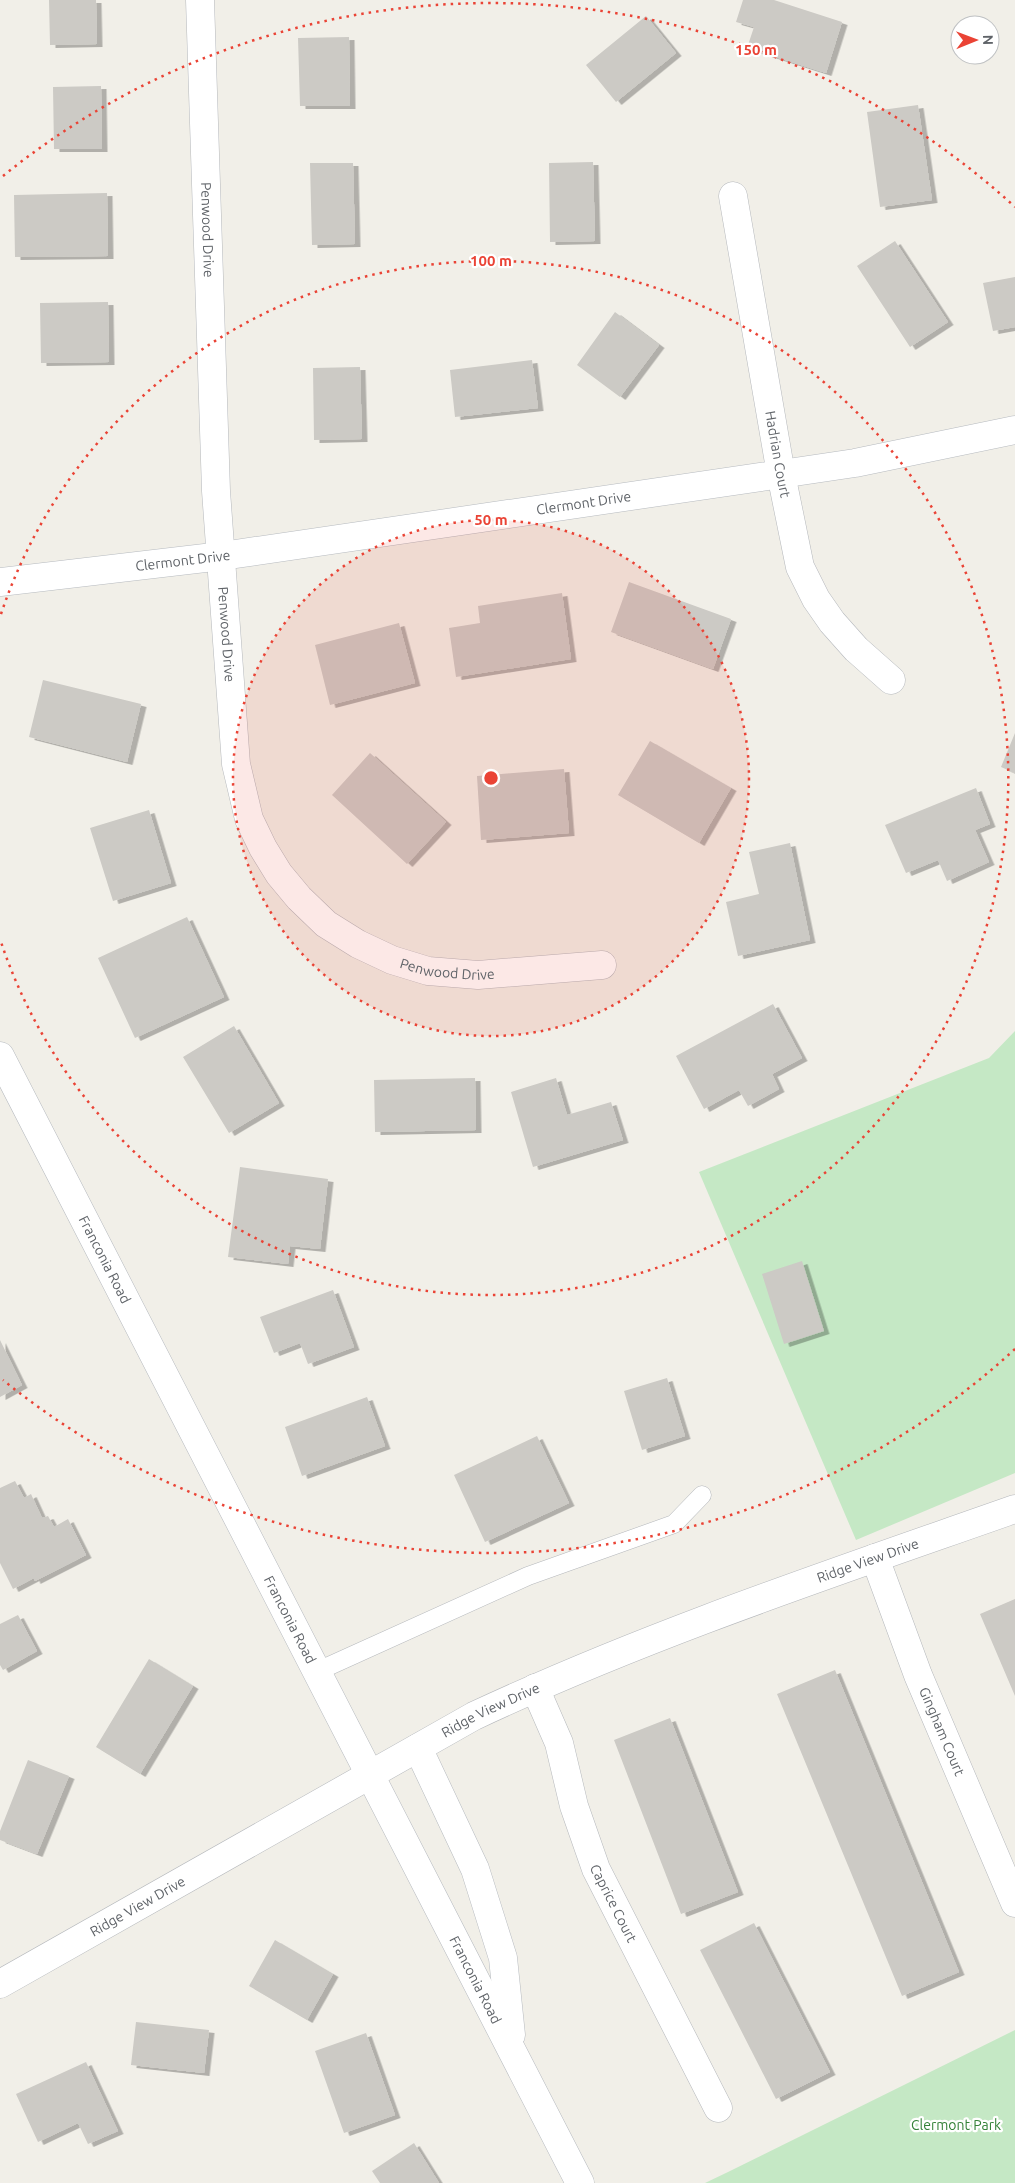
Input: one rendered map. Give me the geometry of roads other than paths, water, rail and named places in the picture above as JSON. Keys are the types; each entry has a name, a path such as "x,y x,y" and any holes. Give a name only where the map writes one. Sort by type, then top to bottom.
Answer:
{"street":[{"name":"Penwood Drive","path":"200,0 216,492 236,764 240,789 250,819 263,848 279,874 299,898 326,924 358,944 392,960 428,970 478,976 602,965"},
{"name":"Hadrian Court","path":"733,196 781,474 800,568 816,599 856,649 892,680"},
{"name":"Clermont Drive","path":"0,582 222,556 855,463 1015,430"},
{"name":"Franconia Road","path":"0,1056 580,2183"},
{"name":"Ridge View Drive","path":"0,1984 474,1716 535,1688 691,1624 1015,1509"},
{"name":"Gingham Court","path":"875,1558 918,1675 1015,1903"},
{"name":"Caprice Court","path":"535,1688 559,1743 574,1806 596,1868 718,2108"},
{"path":"418,1748 475,1869 504,1958 512,2051"}],"lane":[{"path":"318,1671 528,1576 674,1524 702,1495"}],"park label":[{"name":"Clermont Park","path":"956,2125"}]}
